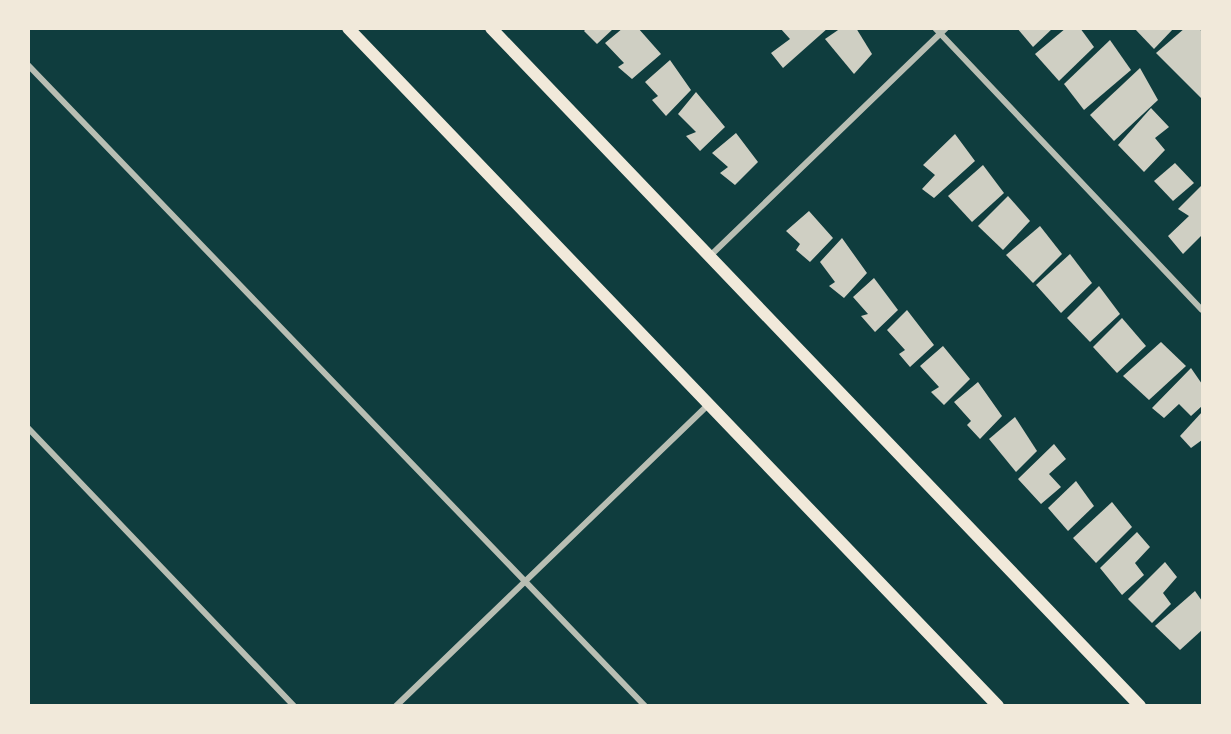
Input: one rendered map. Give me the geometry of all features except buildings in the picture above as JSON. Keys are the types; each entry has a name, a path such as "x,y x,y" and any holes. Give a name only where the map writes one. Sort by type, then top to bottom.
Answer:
{"main road":[{"path":"348,28 998,705"},
{"path":"491,28 1140,705"}],"street":[{"path":"935,28 1203,310"},
{"path":"710,256 946,28"},
{"path":"28,65 645,705"},
{"path":"396,705 709,404"},
{"path":"28,428 294,705"}]}
